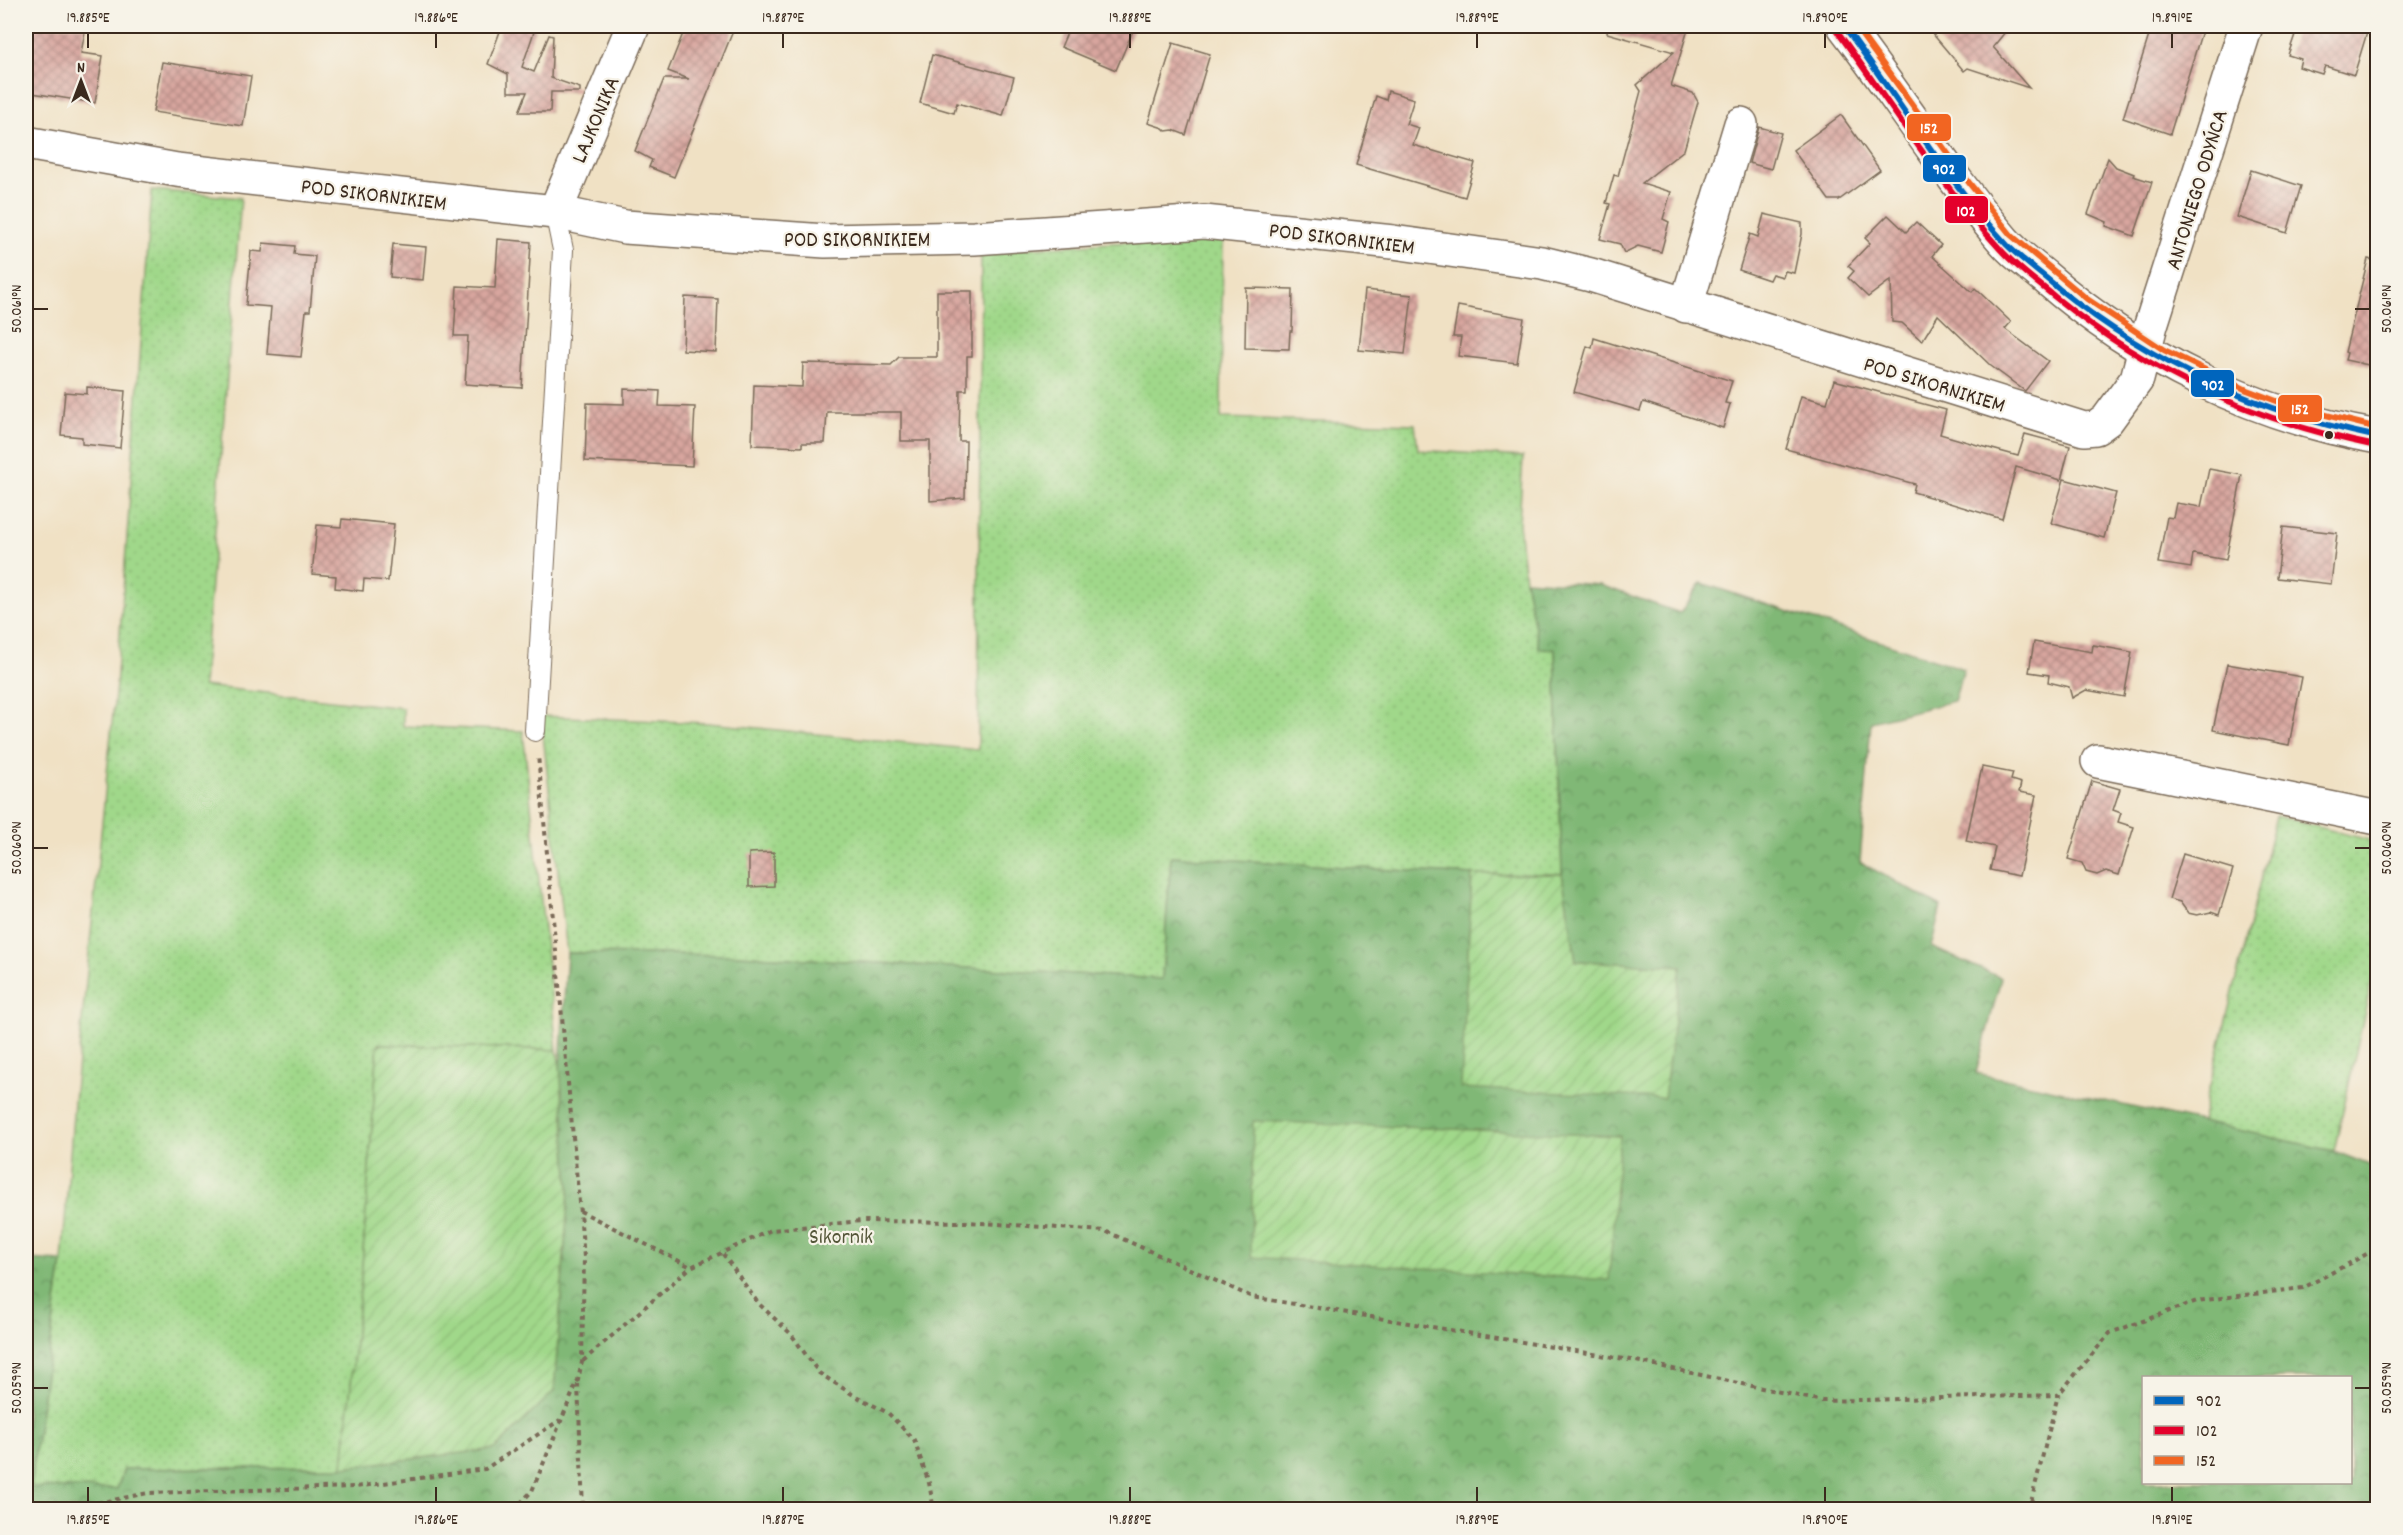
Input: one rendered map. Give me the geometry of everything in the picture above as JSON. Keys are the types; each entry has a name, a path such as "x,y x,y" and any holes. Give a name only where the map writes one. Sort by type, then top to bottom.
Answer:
{"street":[{"name":"LAJKONIKA","path":"555,212 633,26"},
{"path":"1844,26 1973,203 2006,243 2070,299 2146,352 2219,388 2275,411 2337,430 2378,436"},
{"name":"ANTONIEGO ODYŃCA","path":"2146,352 2151,325 2246,26"},
{"path":"1686,306 1741,124"},
{"name":"POD SIKORNIKIEM","path":"26,143 177,170 555,212 625,228 825,241 974,238 1204,222 1393,242 1542,262 1591,275 2084,429 2096,428 2114,412 2137,378 2146,352"},
{"path":"2098,762 2378,818"}],"lane":[{"path":"535,731 563,250 555,212"}],"path":[{"path":"514,1509 532,1491 578,1380 582,1362 584,1257 535,731"},
{"path":"580,1211 691,1267"},
{"path":"582,1362 691,1267 771,1230 861,1221 967,1222 1105,1231 1252,1297 1636,1361 1822,1401 2058,1395"},
{"path":"2029,1509 2058,1395 2110,1333 2197,1301 2303,1288 2378,1248"},
{"path":"723,1254 758,1303 791,1334 819,1373 888,1413 914,1440 929,1483 934,1509"},
{"path":"578,1380 583,1509"},
{"path":"26,1501 82,1506 148,1493 355,1487 485,1469 561,1420"}],"green space":[{"path":"152,190 241,198 203,686 403,708 403,726 523,731 557,1050 378,1044 361,1281 343,1467 124,1469 117,1489 30,1488 62,1261 74,1101 117,674"},
{"path":"1223,236 1221,418 1415,424 1418,450 1523,457 1519,524 1525,580 1555,649 1562,874 1472,875 1171,856 1162,979 738,955 567,953 541,716 708,723 978,750 981,251"},
{"name":"Sikornik","path":"1525,580 1600,585 1680,613 1701,583 1964,669 1954,701 1871,722 1860,862 1941,907 1931,947 2001,978 1976,1073 2334,1151 2377,1168 2377,1509 26,1509 26,1259 62,1261 30,1487 117,1489 124,1469 343,1467 495,1449 554,1391 569,1189 560,1066 567,953 738,955 1162,979 1171,856 1472,875 1462,1088 1680,966 1576,961 1562,874 1555,649 1539,648"},
{"path":"2276,816 2377,842 2377,957 2334,1151 2201,1122"},
{"path":"1562,874 1576,961 1681,966 1664,1098 1461,1088 1472,875"},
{"path":"378,1044 557,1050 569,1189 554,1391 495,1449 343,1467 361,1281"},
{"path":"1253,1121 1620,1136 1609,1280 1251,1257"}],"building":[{"path":"26,26 86,26 81,53 103,56 95,103 26,92"},
{"path":"502,26 536,26 522,67 534,72 549,35 553,36 551,78 580,88 580,92 551,92 550,112 519,112 527,92 508,92 508,74 488,64"},
{"path":"686,26 735,26 674,177 649,167 652,160 635,151 664,79 689,79 668,71"},
{"path":"1070,26 1135,26 1116,70 1061,47"},
{"path":"1608,26 1689,26 1671,86 1693,93 1698,102 1684,150 1642,183 1671,192 1663,219 1669,222 1661,252 1638,246 1624,253 1620,244 1600,239 1610,204 1606,203 1614,175 1618,176 1641,91 1637,85 1674,52 1607,33"},
{"path":"1926,26 2010,26 1993,47 2029,88 1968,68 1964,71"},
{"path":"2152,26 2187,26 2202,31 2170,134 2123,118"},
{"path":"2298,26 2369,26 2354,75 2325,66 2322,74 2299,67 2301,59 2288,55"},
{"path":"1173,43 1210,54 1186,135 1173,130 1166,131 1148,123"},
{"path":"932,55 1014,77 1003,116 957,103 954,113 920,103"},
{"path":"162,62 251,76 243,126 153,112"},
{"path":"1388,91 1414,99 1406,124 1419,128 1413,145 1475,163 1465,197 1356,165 1376,96 1386,100"},
{"path":"1841,115 1880,170 1839,200 1829,200 1793,150"},
{"path":"1759,127 1781,133 1771,169 1749,163"},
{"path":"2108,158 2116,167 2152,182 2134,236 2106,226 2107,222 2088,214"},
{"path":"2251,170 2301,186 2287,233 2237,217"},
{"path":"1764,214 1802,223 1794,273 1785,271 1783,277 1772,274 1769,280 1739,270 1750,234 1758,237"},
{"path":"1888,215 1906,232 1916,222 1941,245 1932,256 1972,292 1975,288 2011,322 2005,329 2048,361 2025,391 1991,366 1938,315 1922,341 1902,323 1892,322 1891,280 1868,297 1848,278 1854,271 1848,266 1870,243 1865,238"},
{"path":"498,239 531,242 522,388 465,384 468,336 454,336 457,286 495,288"},
{"path":"263,243 295,246 294,254 315,256 310,311 306,311 301,357 267,354 271,307 246,305 251,251 262,252"},
{"path":"393,244 426,247 423,280 390,277"},
{"path":"2368,259 2378,261 2378,367 2345,360"},
{"path":"1246,288 1293,289 1289,349 1245,348"},
{"path":"1365,290 1412,295 1405,354 1359,350"},
{"path":"937,291 972,291 972,356 967,356 967,390 960,390 959,441 966,441 965,498 930,501 930,441 901,441 901,412 827,412 825,443 802,443 802,447 752,445 754,385 802,387 803,363 891,365 899,357 937,357"},
{"path":"685,297 718,299 716,352 683,350"},
{"path":"1458,306 1524,318 1517,363 1458,356 1461,337 1453,337"},
{"path":"1594,338 1732,381 1725,403 1730,404 1723,428 1643,402 1640,411 1574,392 1587,346 1592,348"},
{"path":"1834,380 1946,410 1940,434 1974,444 2018,456 2025,434 2070,446 2061,480 2016,467 2002,519 1913,492 1915,484 1786,449 1801,396 1827,403"},
{"path":"87,387 125,391 120,448 82,444 82,437 61,435 65,392 87,394"},
{"path":"624,389 660,391 659,406 695,407 692,466 585,461 587,403 624,404"},
{"path":"2209,469 2242,475 2226,560 2193,554 2191,568 2158,563 2167,517 2173,518 2176,503 2201,507"},
{"path":"2064,479 2116,493 2104,538 2051,523"},
{"path":"342,519 394,524 388,581 364,579 363,591 335,588 336,576 312,574 317,525 341,527"},
{"path":"2283,527 2337,533 2331,584 2277,578"},
{"path":"2034,642 2092,652 2093,645 2132,652 2124,697 2086,690 2072,698 2069,687 2048,682 2049,675 2029,672"},
{"path":"2227,664 2302,677 2289,745 2213,730"},
{"path":"1982,767 2013,773 2011,780 2021,783 2019,792 2036,795 2019,876 1990,870 1995,847 1966,841"},
{"path":"2092,781 2120,789 2113,810 2121,813 2118,822 2134,827 2119,875 2106,871 2097,875 2086,872 2082,863 2068,859"},
{"path":"774,852 774,886 749,887 749,853"},
{"path":"2183,854 2233,869 2219,915 2211,912 2197,915 2188,913 2180,902 2169,899"}],"transit line":[{"name":"902","path":"1844,26 1943,166 1985,220 2013,251 2059,289 2132,341 2210,382 2291,414 2378,437"},
{"name":"152","path":"1855,26 1970,184 2011,235 2087,299 2164,350 2247,390 2290,406 2378,428"},
{"name":"102","path":"1837,31 1936,170 1978,224 2013,262 2091,325 2167,372 2206,391 2288,423 2376,446"}]}
